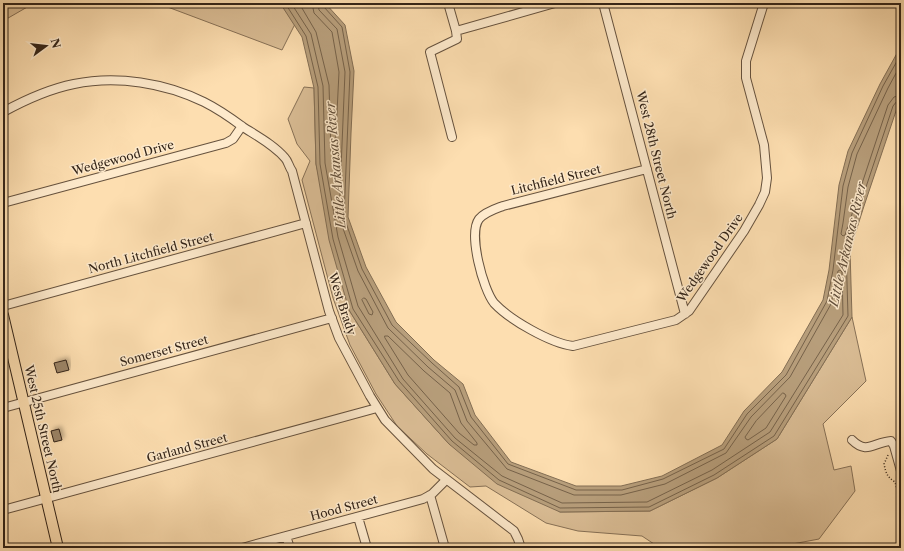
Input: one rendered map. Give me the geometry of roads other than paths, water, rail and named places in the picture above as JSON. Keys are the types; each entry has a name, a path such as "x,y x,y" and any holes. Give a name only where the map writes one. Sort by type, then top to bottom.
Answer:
{"main road":[{"name":"West 25th Street North","path":"3,315 58,548"}],"street":[{"path":"448,3 456,30 456,39 430,52 452,137"},
{"path":"456,30 555,3"},
{"name":"West 28th Street North","path":"603,3 685,314"},
{"name":"Wedgewood Drive","path":"477,224 474,242 487,290 493,302 505,314 538,333 562,344 573,346 676,320 689,311 744,231 759,205 764,192 767,178 764,145 746,78 746,60 764,3"},
{"name":"West Brady","path":"3,112 27,99 54,89 74,84 99,81 123,81 148,84 175,91 204,102 272,147 285,158 292,171 332,318 339,338 377,408 385,420 433,469 514,532 521,548"},
{"name":"Wedgewood Drive","path":"3,203 226,142 233,139 242,126"},
{"name":"Litchfield Street","path":"477,224 479,219 489,211 503,206 647,169"},
{"name":"North Litchfield Street","path":"3,306 306,223"},
{"name":"Somerset Street","path":"3,408 332,318"},
{"name":"Garland Street","path":"3,510 377,408"},
{"path":"852,440 859,447 864,448 891,441 896,451 900,468"},
{"name":"Hood Street","path":"242,548 423,499 439,488 446,480"},
{"path":"430,495 445,548"},
{"path":"358,517 367,548"},
{"path":"286,536 290,548"}],"water":[{"name":"Little Arkansas River","path":"280,3 325,3 345,25 354,71 348,217 366,267 396,322 434,360 463,384 475,415 511,462 576,486 621,486 662,476 722,445 744,411 782,372 823,300 829,270 839,185 848,151 880,84 901,46 901,101 897,108 850,250 852,317 777,439 717,478 650,511 560,512 497,484 449,444 395,384 349,310 329,240 316,164 314,88 302,37"}]}
